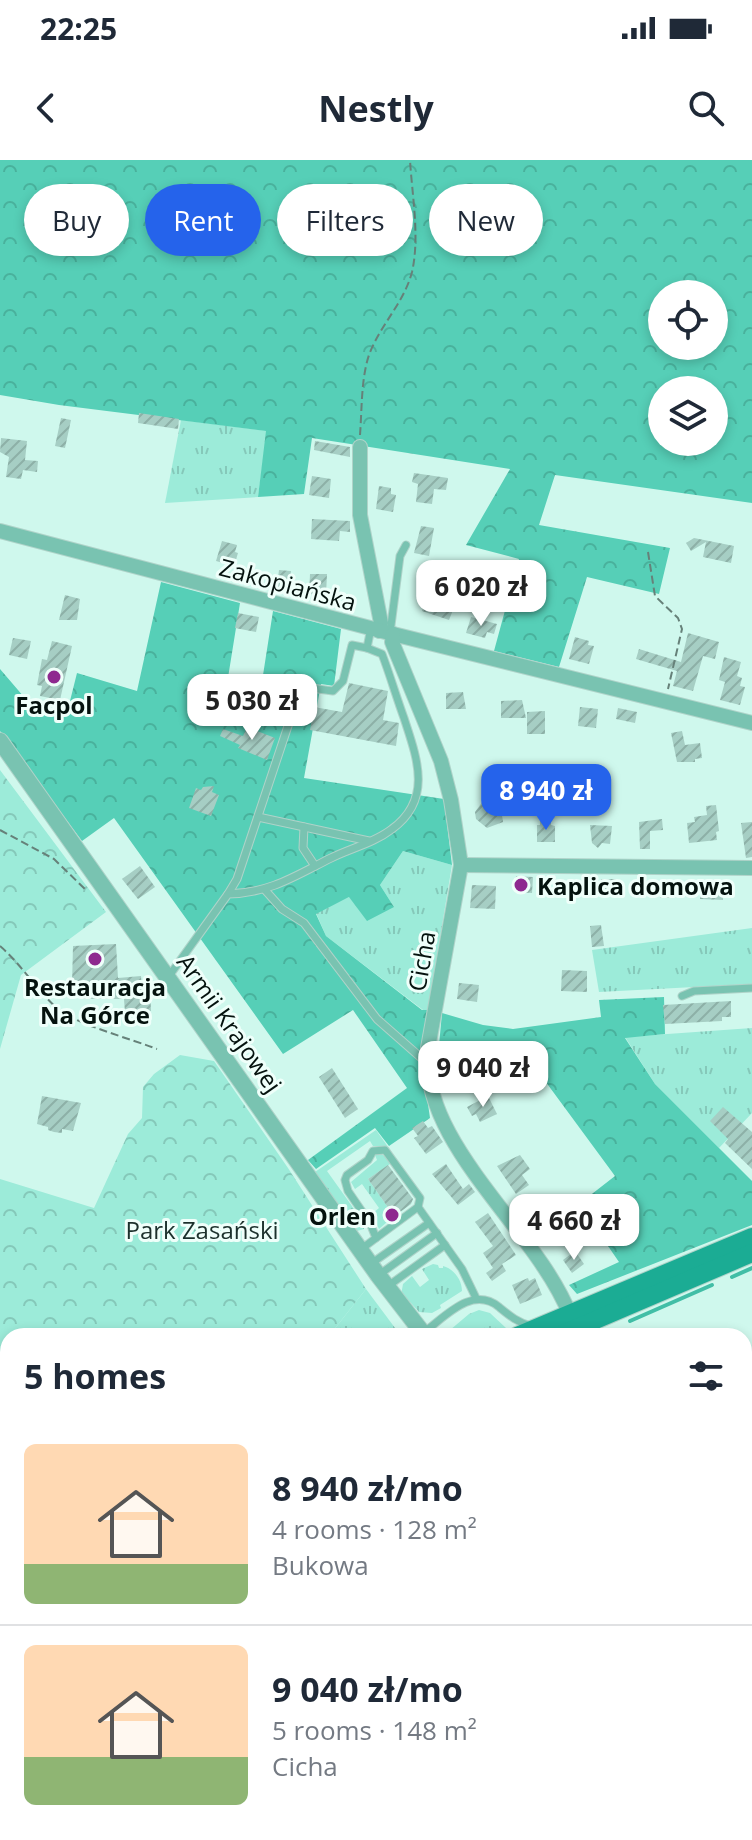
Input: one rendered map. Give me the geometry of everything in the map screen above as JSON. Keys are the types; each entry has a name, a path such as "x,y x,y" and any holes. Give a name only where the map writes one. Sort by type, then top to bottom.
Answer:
{"main road":[{"path":"537,1328 752,1237"},
{"path":"577,1328 752,1253"}],"street":[{"name":"Cicha","path":"360,447 360,515 383,632 392,642 441,761 451,800 461,865 427,1063 435,1102 445,1126 472,1168 552,1278 570,1315"},
{"name":"Zakopiańska","path":"0,531 383,632 752,723"},
{"name":"Armii Krajowej","path":"0,741 378,1276 432,1328"},
{"path":"461,865 752,868"}],"lane":[{"path":"367,648 383,632 400,556 406,545"},
{"path":"168,977 237,879 299,693 311,688 333,691 343,681 352,645 382,654 418,761 417,799 391,831 370,842 265,890 228,894"},
{"path":"258,817 370,842"},
{"path":"304,827 303,848 315,866"},
{"path":"265,890 282,909 304,923 377,1019 427,1063"},
{"path":"682,996 694,991 752,988"},
{"path":"360,1250 418,1207 420,1198 385,1150 373,1151 368,1160 347,1175 345,1180 348,1191 370,1223 376,1238"},
{"path":"418,1207 470,1281 476,1298"},
{"path":"378,1276 429,1223"},
{"path":"378,1276 437,1233"},
{"path":"378,1276 445,1245"},
{"path":"445,1328 467,1301 476,1298 488,1300 516,1322 537,1328"}],"path":[{"path":"360,447 365,378 370,354 406,292 413,269 415,245 410,160"},
{"path":"648,552 655,596 678,618 682,629 665,701"},
{"path":"0,830 54,859 92,895"},
{"path":"0,946 62,1013 157,1049"}],"green space":[{"path":"0,160 752,160 752,503 555,475 539,525 670,548 659,594 587,577 559,667 494,651 519,559 466,545 510,469 312,438 304,494 258,497 266,431 0,395"},
{"path":"181,420 267,431 258,497 165,503"},
{"path":"161,582 240,603 222,715 256,720 273,611 341,629 334,686 321,684 304,778 444,799 452,865 403,851 380,885 394,907 367,921 349,897 316,914 326,936 422,1010 428,1010 421,1055 430,1118 389,1146 375,1128 316,1169 308,1160 407,1088 353,1010 283,1054 114,818 82,841 0,731 0,669 30,704 67,713 77,673 137,691"},
{"path":"0,770 106,912 21,975 0,1049"},
{"path":"403,851 452,865 428,1010 423,1010 326,936 316,913 349,897 394,907 380,885"},
{"path":"752,928 752,984 599,992 592,950"},
{"path":"664,997 665,1034 625,1038 655,1084 752,1181 752,1225 577,1294 569,1285 619,1262 579,1204 615,1176 537,1070 442,1092 436,1078 442,1013 483,1025 513,1029 601,1017 599,1000"},
{"path":"752,1028 752,1113 719,1148 655,1084 625,1037"},
{"name":"Park Zasański","path":"180,1055 214,1061 366,1289 335,1328 0,1328 0,1179 94,1208 128,1134 142,1118 143,1087 154,1074"},
{"path":"376,1130 391,1151 384,1146 373,1146 370,1141 327,1171 364,1223 364,1229 357,1231 315,1172"},
{"path":"380,1153 390,1160 390,1164 368,1179 394,1216 379,1229 372,1214 379,1208 362,1184 355,1189 351,1182 377,1160 375,1155"},
{"path":"433,1264 454,1272 462,1291 432,1313 419,1312 410,1302 407,1304 401,1295 403,1284 412,1276 420,1287 429,1280 422,1269"},
{"path":"366,1289 395,1328 335,1328"},
{"path":"479,1310 490,1313 506,1328 452,1328"}],"building":[{"path":"139,413 179,419 178,429 138,423"},
{"path":"61,418 71,420 65,448 55,446"},
{"path":"1,438 27,441 25,460 38,461 37,472 23,470 21,479 6,477 9,457 0,452"},
{"path":"315,441 350,447 350,457 314,450"},
{"path":"414,473 448,478 446,490 434,489 432,504 416,502 418,484 412,482"},
{"path":"312,476 331,479 329,498 309,495"},
{"path":"379,486 391,488 391,494 396,495 393,512 376,509"},
{"path":"312,519 350,521 350,532 340,531 339,541 311,539"},
{"path":"421,526 434,528 429,556 414,553"},
{"path":"694,538 734,546 731,563 703,557 706,542 691,551 686,543"},
{"path":"222,541 237,545 234,566 216,561"},
{"path":"279,570 291,571 289,589 277,587"},
{"path":"310,574 327,574 326,595 309,594"},
{"path":"430,587 443,592 440,600 455,605 449,620 422,611"},
{"path":"65,595 80,599 77,620 59,620"},
{"path":"238,613 259,617 256,632 235,628"},
{"path":"471,617 497,624 494,634 487,632 485,638 466,633"},
{"path":"688,633 719,642 715,659 703,656 693,691 673,686 677,671 636,659 639,649 681,662"},
{"path":"575,637 594,646 589,664 569,659"},
{"path":"13,638 31,641 27,659 9,655"},
{"path":"52,641 72,646 60,700 40,696 42,686 37,685 42,659 47,660"},
{"path":"724,657 741,662 737,676 742,678 740,686 745,687 740,705 720,700 725,682 719,680"},
{"path":"349,683 388,691 383,720 399,723 396,746 310,730 314,707 342,712"},
{"path":"463,692 466,709 446,709 446,693"},
{"path":"522,700 526,718 501,718 501,701"},
{"path":"580,707 598,709 596,728 578,726"},
{"path":"618,708 637,712 635,723 616,719"},
{"path":"545,711 545,734 527,734 527,712"},
{"path":"247,727 275,738 267,760 238,748 240,745 220,736 223,729 243,736"},
{"path":"682,731 685,745 700,743 702,758 695,759 695,762 677,762 671,733"},
{"path":"214,786 212,792 219,795 211,816 189,808 196,788 201,790"},
{"path":"499,795 503,822 487,828 476,819 475,812 486,797"},
{"path":"716,805 717,840 689,843 687,823 695,822 694,817 707,815 706,806"},
{"path":"662,819 663,830 650,831 650,849 640,849 639,822"},
{"path":"540,821 551,822 555,826 555,842 537,842 537,825"},
{"path":"752,822 752,857 746,858 741,823"},
{"path":"590,825 612,826 610,844 602,843 598,848 592,843"},
{"path":"140,866 155,887 138,899 122,879"},
{"path":"516,876 533,877 532,893 515,892"},
{"path":"601,879 617,879 616,886 624,887 623,897 600,896"},
{"path":"660,880 675,880 676,898 660,898"},
{"path":"700,881 723,881 723,900 700,899"},
{"path":"472,885 496,886 495,909 470,908"},
{"path":"601,925 604,946 592,947 590,926"},
{"path":"116,944 118,978 141,976 142,989 150,988 151,1011 125,1013 124,999 81,999 82,986 72,985 73,946"},
{"path":"562,970 587,971 587,992 561,991"},
{"path":"459,983 479,985 477,1002 457,999"},
{"path":"731,1001 731,1017 722,1017 722,1021 665,1024 663,1005"},
{"path":"332,1068 358,1109 345,1118 319,1077"},
{"path":"42,1096 81,1103 73,1131 62,1129 62,1133 54,1132 37,1124"},
{"path":"488,1096 497,1114 480,1122 467,1107"},
{"path":"723,1107 752,1132 752,1169 725,1143 728,1139 710,1121"},
{"path":"423,1121 428,1128 432,1126 443,1142 426,1154 414,1138 418,1136 412,1128"},
{"path":"520,1155 530,1169 522,1175 529,1185 516,1194 497,1166"},
{"path":"446,1164 463,1189 469,1184 475,1192 458,1205 432,1174"},
{"path":"388,1165 413,1199 411,1204 388,1221 394,1216 368,1179"},
{"path":"488,1213 516,1255 502,1264 506,1271 492,1281 486,1273 493,1268 483,1253 493,1246 475,1222"},
{"path":"572,1216 587,1234 572,1245 559,1225"},
{"path":"575,1251 584,1264 572,1273 563,1260"},
{"path":"528,1278 529,1281 535,1278 542,1295 520,1304 512,1285"}],"waterway":[{"path":"732,1277 752,1268"},
{"path":"630,1321 712,1285"}],"place":[{"name":"Facpol","path":"54,677"},
{"name":"Kaplica domowa","path":"521,885"},
{"name":"Restauracja Na Górce","path":"95,959"},
{"name":"Orlen","path":"392,1215"}]}
